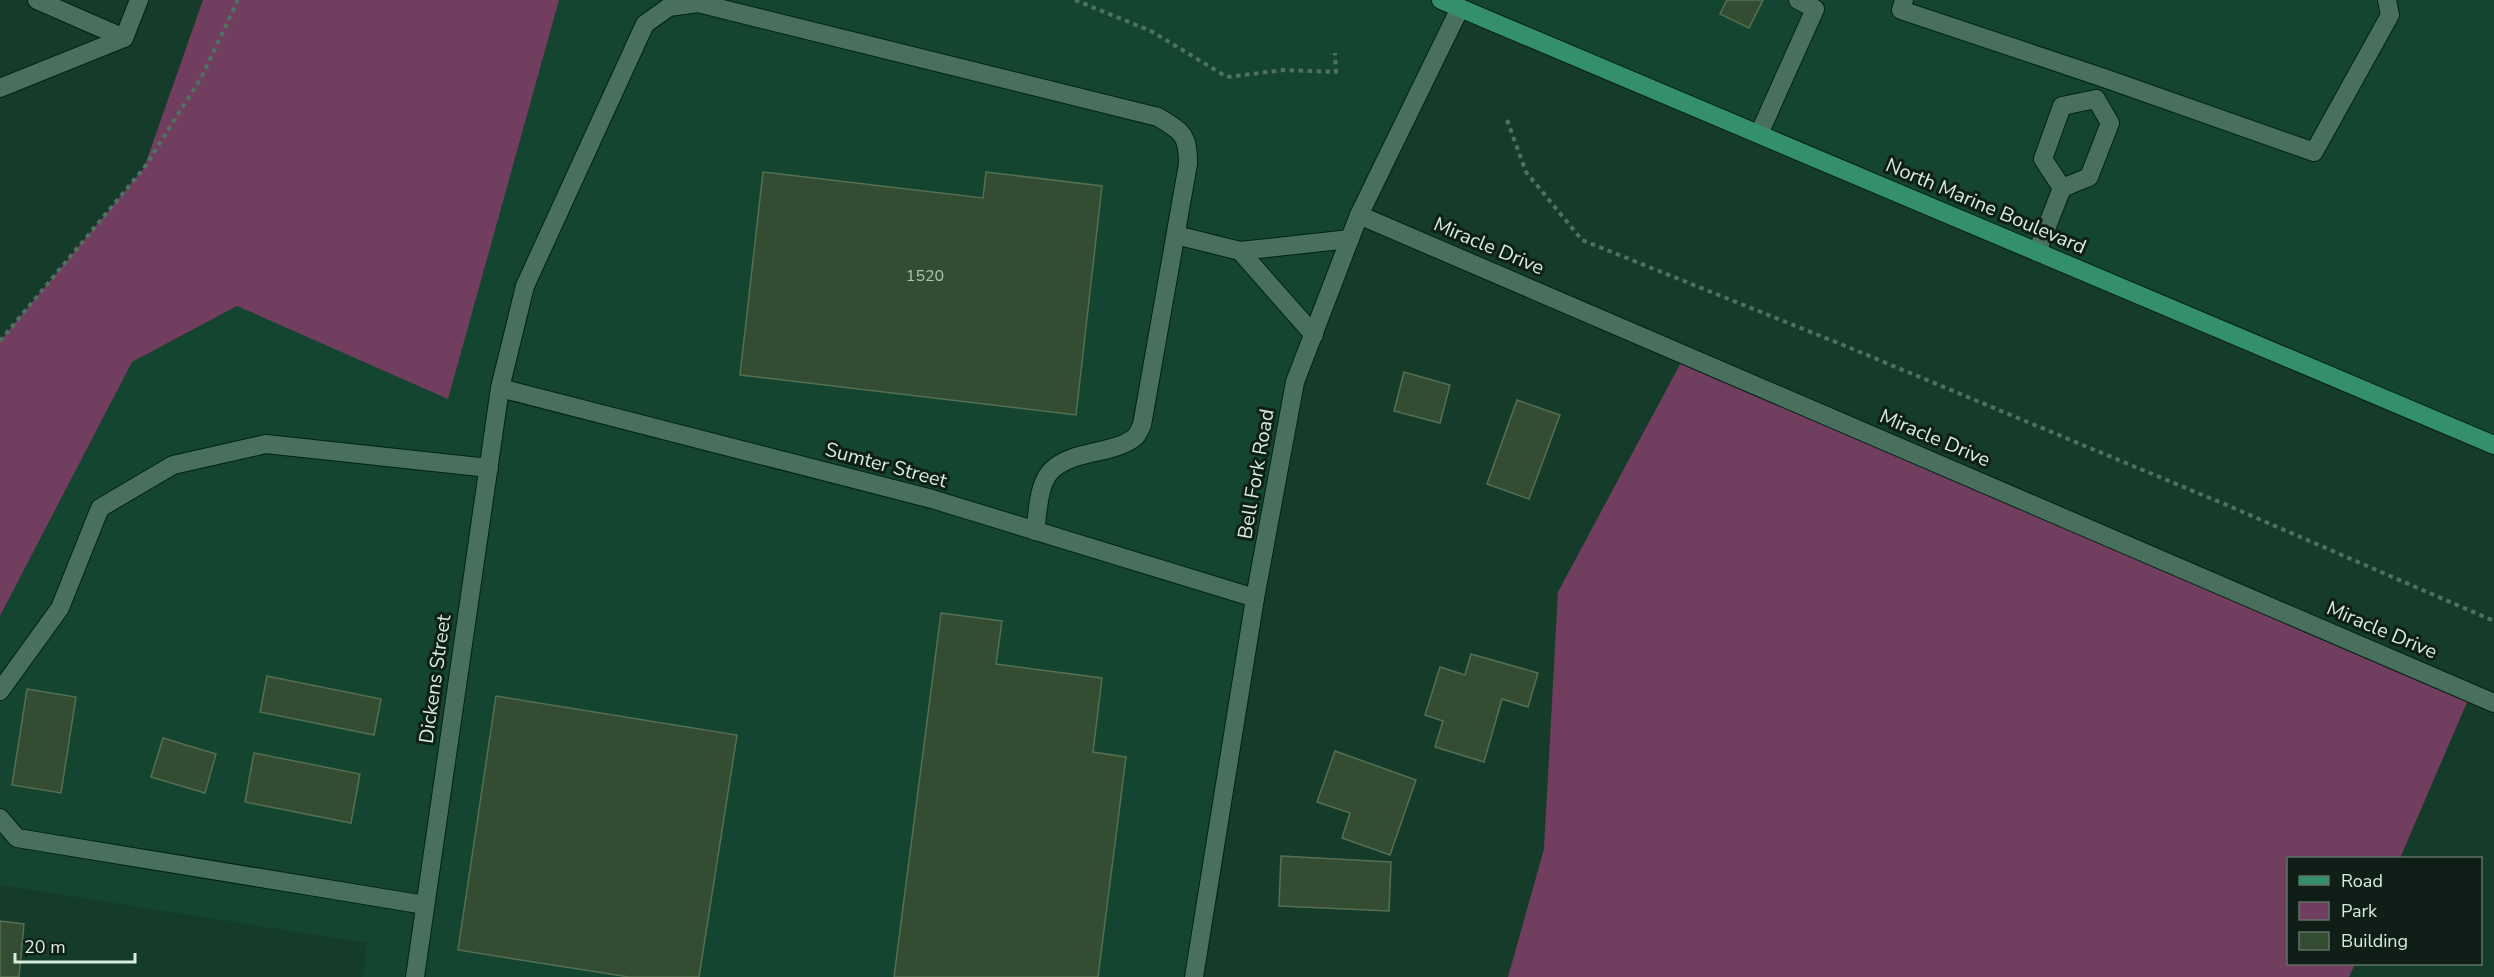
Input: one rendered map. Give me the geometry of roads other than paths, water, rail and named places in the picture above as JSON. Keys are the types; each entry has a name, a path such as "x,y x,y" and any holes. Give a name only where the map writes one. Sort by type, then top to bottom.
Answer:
{"main road":[{"name":"North Marine Boulevard","path":"1441,0 1462,4 1759,134 2494,445"}],"street":[{"path":"36,0 124,38"},
{"path":"0,88 124,38 139,0"},
{"path":"1759,134 1815,9 1798,0"},
{"path":"1904,0 1901,10 2314,152 2390,15 2387,0"},
{"name":"Dickens Street","path":"415,977 501,388 525,286 645,24 669,7 698,3 1158,117 1178,129 1188,144 1188,164 1176,235"},
{"name":"Bell Fork Road","path":"1194,977 1256,598 1295,382 1359,215 1462,4"},
{"path":"2096,99 2104,78"},
{"path":"2062,188 2043,159 2062,106 2096,99"},
{"path":"2037,252 2062,188 2089,177 2110,123 2096,99"},
{"name":"Miracle Drive","path":"1359,215 2494,703"},
{"path":"1035,531 1041,491 1049,473 1069,459 1136,437 1142,425 1176,235 1240,251 1350,239"},
{"path":"1240,251 1314,335"},
{"name":"Sumter Street","path":"501,388 932,500 1256,598"},
{"path":"0,691 60,608 100,508 173,465 266,444 489,468"},
{"path":"0,818 17,837 425,905"}]}
